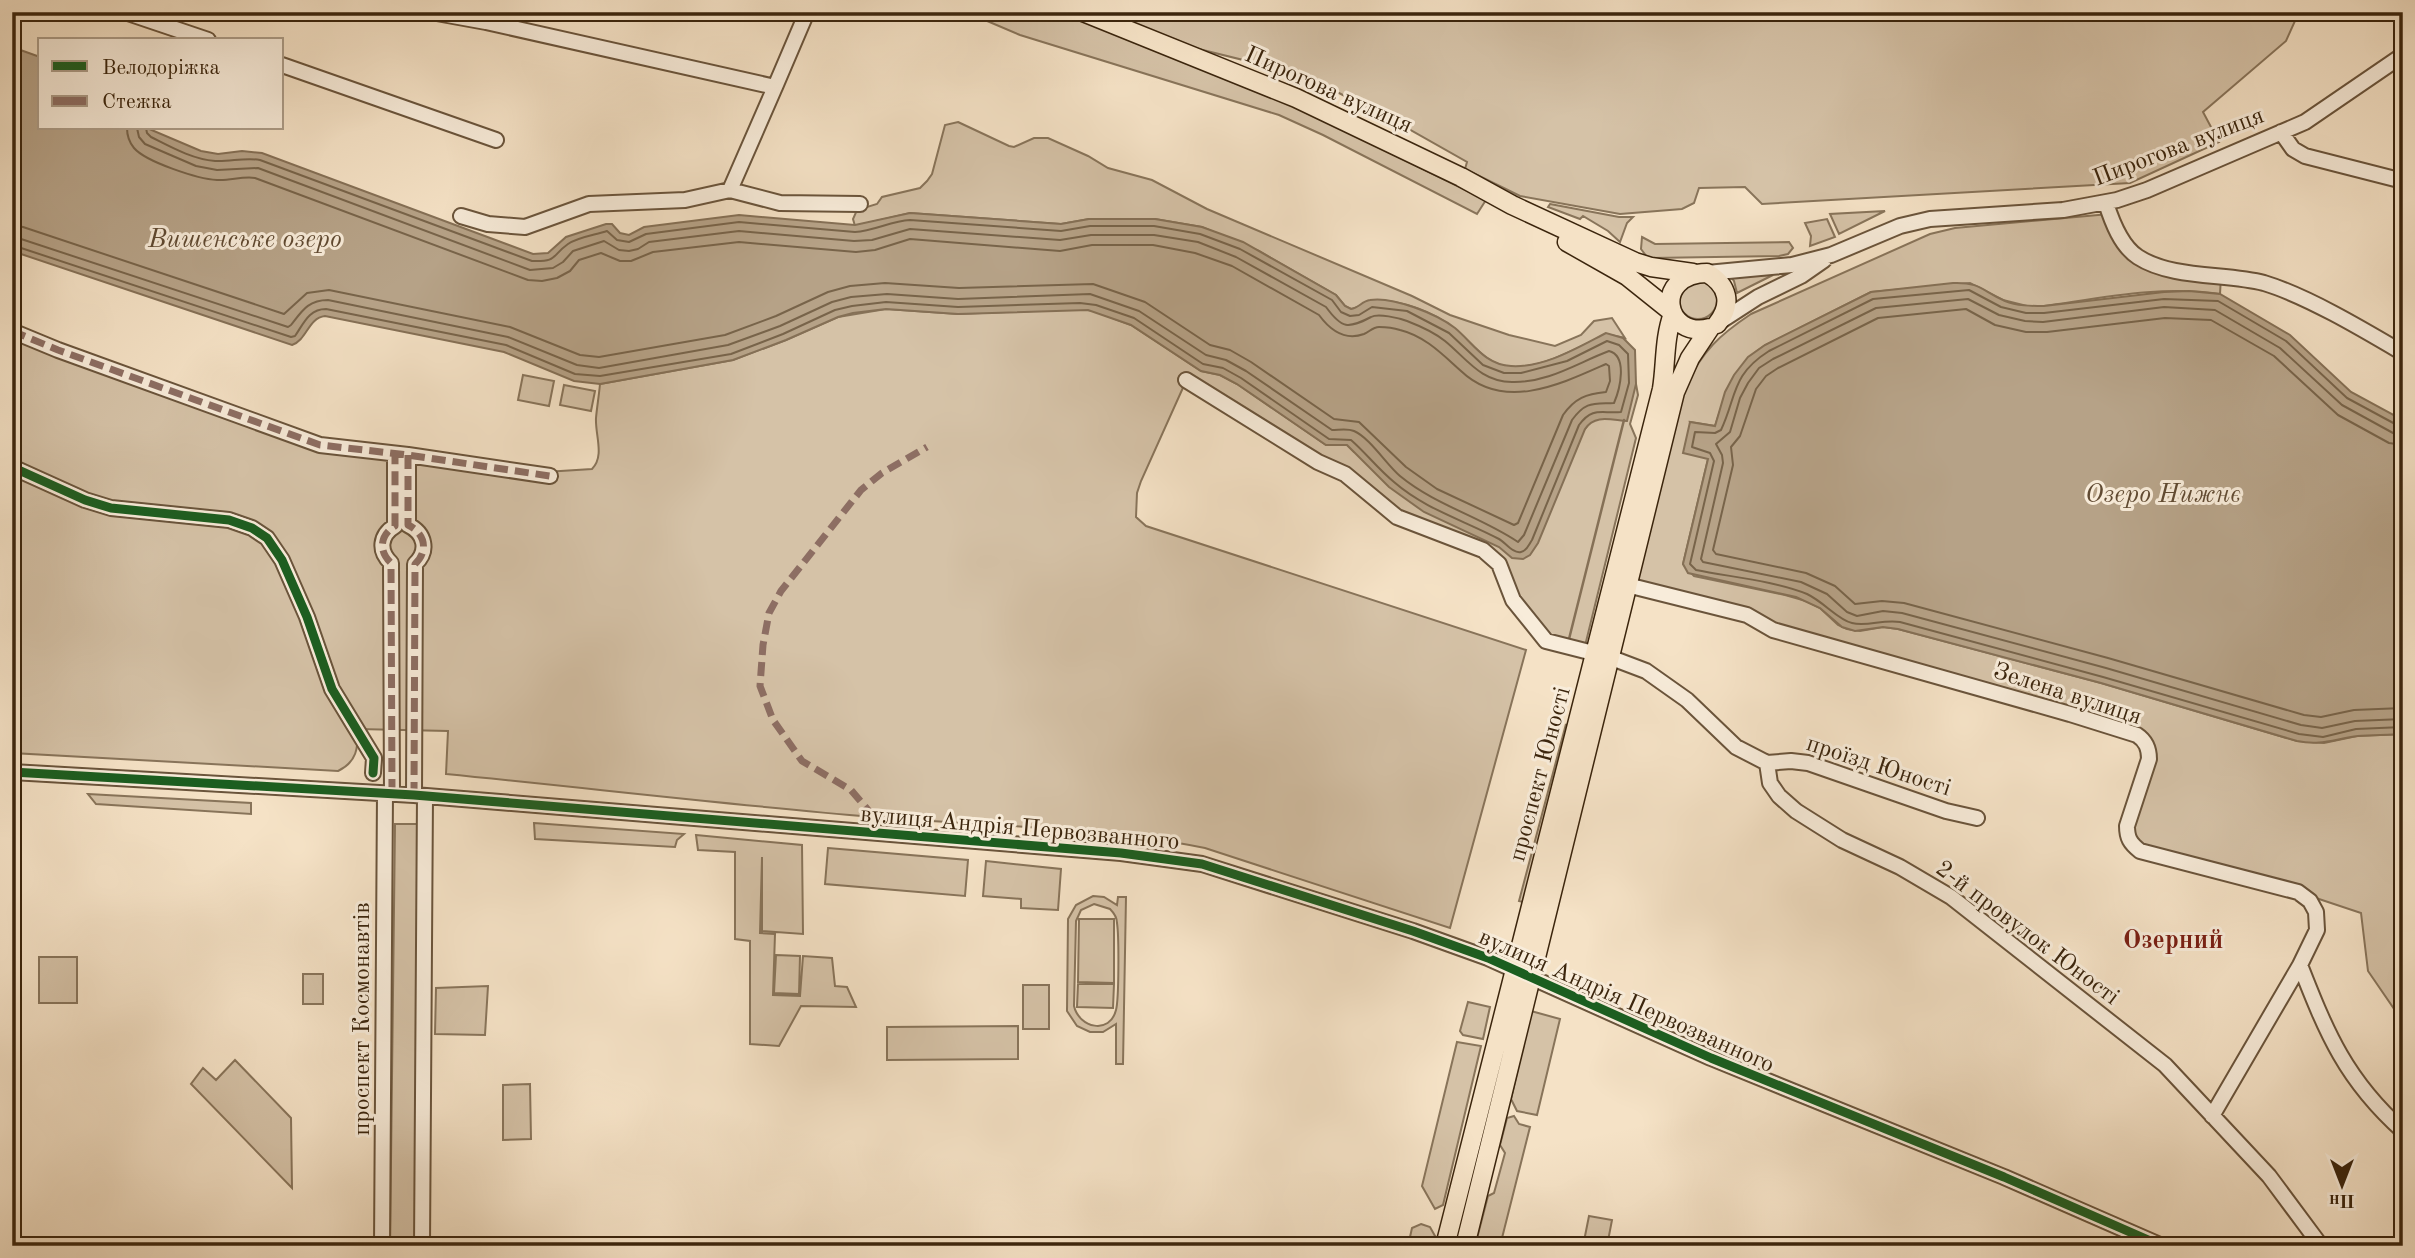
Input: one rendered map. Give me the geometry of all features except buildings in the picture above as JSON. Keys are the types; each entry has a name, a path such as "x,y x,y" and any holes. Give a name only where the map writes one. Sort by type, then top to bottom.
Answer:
{"main road":[{"name":"Пирогова вулиця","path":"1083,12 1296,98 1461,177 1512,205 1635,262 1651,267 1700,273"},
{"name":"Пирогова вулиця","path":"1512,205 1637,284 1672,313"},
{"path":"1700,273 1723,286 1727,296 1724,316 1713,326 1702,330 1686,328 1679,323 1672,313 1670,299 1678,280 1700,273"},
{"path":"1637,284 1667,335"},
{"name":"проспект Юності","path":"1446,1240 1522,973 1602,655 1662,389 1672,313"},
{"name":"проспект Юності","path":"1602,655 1627,585 1679,380 1713,326"},
{"name":"проспект Юності","path":"1466,1242 1522,973"},
{"path":"1446,1240 1466,1242"}],"street":[{"path":"125,12 202,38"},
{"path":"431,12 775,87"},
{"path":"730,190 807,12"},
{"name":"Пирогова вулиця","path":"1700,273 1792,265 1830,255 1879,233 1915,222 2063,210 2106,203 2147,190 2320,113 2403,55"},
{"path":"284,66 496,140"},
{"path":"2281,132 2292,149 2305,156 2403,181"},
{"path":"461,216 488,224 525,227 589,204 685,200 730,190 780,203 860,204"},
{"path":"2106,203 2120,236 2141,259 2184,271 2275,287 2305,300 2403,353"},
{"name":"Пирогова вулиця","path":"1713,326 1758,297 1801,276 1830,255"},
{"path":"12,331 312,443 550,476"},
{"path":"1186,380 1318,462 1345,474 1397,517 1483,550 1499,564 1513,600 1542,638 1646,671 1687,700 1736,747 1767,763"},
{"path":"401,454 402,526"},
{"path":"12,467 85,500 111,508 229,520 252,528 267,538 282,560 307,617 332,689 374,758 373,773"},
{"path":"402,526 418,531 424,545 420,559 415,564 399,567 391,564 382,547 385,535 402,526"},
{"name":"проспект Космонавтів","path":"382,1246 391,564"},
{"path":"415,564 422,1246"},
{"name":"Зелена вулиця","path":"1627,585 1747,615 1773,630 2070,713 2137,735 2144,740 2149,753 2127,826 2127,835 2132,844 2140,851 2298,892 2310,901 2318,922 2317,930 2300,965 2212,1116"},
{"name":"проїзд Юності","path":"1767,763 1808,763 1946,811 1977,818"},
{"name":"2-й провулок Юності","path":"1767,763 1770,783 1779,796 1796,811 1842,840 1900,867 1951,897 2165,1065 2269,1176 2321,1246"},
{"name":"вулиця Андрія Первозванного","path":"12,772 419,795 1156,856 1212,867 1413,931 1522,973 1723,1063 2004,1177 2162,1246"},
{"path":"2300,965 2342,1060 2371,1099 2403,1131"}],"shaded area":[{"path":"966,12 1063,12 1293,105 1486,200 1477,214 1279,115 1020,35"},
{"path":"1083,12 2299,12 2286,41 2203,112 2219,142 2130,183 1762,204 1745,187 1699,188 1694,203 1682,209 1620,214 1520,196 1465,169 1467,162 1405,127 1304,75 1138,34"},
{"path":"958,122 1014,147 1034,138 1048,138 1108,168 1152,180 1207,209 1412,296 1450,315 1509,335 1555,346 1581,335 1594,321 1612,318 1625,338 1606,334 1544,362 1518,367 1498,364 1484,356 1455,329 1427,312 1397,302 1376,300 1351,309 1336,295 1259,251 1202,227 1155,219 1089,219 1061,224 910,213 855,226 853,219 857,210 877,204 882,197 920,188 927,181 932,174 945,125"},
{"path":"1550,204 1619,217 1633,217 1627,223 1620,242 1608,231 1583,216 1580,219 1548,207"},
{"path":"1885,211 1839,234 1830,214"},
{"path":"2109,214 2141,259 2221,276 2220,294 2154,292 2027,306 2003,300 1970,283 1871,292 1765,345 1746,361 1732,381 1715,426 1690,422 1708,459 1683,564 1694,576 1806,601 1820,608 1838,625 1847,629 1898,629 2101,683 2297,741 2324,743 2357,736 2403,734 2403,1022 2368,971 2361,913 2298,892 2140,851 2127,835 2149,759 2144,740 1635,587 1685,386 1706,353 1729,329 1751,314 1930,234 1955,228"},
{"path":"1827,219 1835,237 1810,246 1811,236 1805,223"},
{"path":"1642,237 1655,244 1789,242 1793,248 1788,254 1779,256 1651,258 1641,249"},
{"path":"1773,275 1737,293 1730,276"},
{"path":"1698,281 1711,287 1717,300 1711,313 1698,319 1685,313 1679,300 1685,287"},
{"path":"886,309 958,314 1081,309 1094,311 1131,325 1201,371 1220,375 1237,384 1326,445 1347,445 1354,452 1585,429 1591,421 1597,419 1605,398 1636,384 1638,395 1630,424 1636,438 1584,650 1546,641 1499,564 1408,522 1359,487 1186,381 1141,481 1137,493 1136,517 1146,526 1526,650 1450,928 1205,848 1164,841 1081,831 820,812 446,774 448,731 358,729 358,742 353,759 338,771 12,753 12,331 312,443 529,473 592,469 596,464 599,452 596,418 600,384 733,360 838,317"},
{"path":"523,375 554,381 549,406 518,400"},
{"path":"564,385 595,391 591,411 560,405"},
{"path":"1566,724 1571,751 1531,904 1519,901"},
{"path":"88,794 251,803 251,814 96,804"},
{"path":"534,823 684,834 677,840 675,847 535,839"},
{"path":"395,824 420,824 418,1246 390,1246"},
{"path":"696,835 802,845 803,934 762,931 762,857 760,933 775,934 773,995 800,996 803,956 832,958 835,986 847,987 856,1007 801,1006 779,1046 750,1044 750,941 735,939 735,852 698,850"},
{"path":"828,848 968,860 965,896 825,884"},
{"path":"986,861 1061,869 1058,910 1021,908 1021,899 983,896"},
{"path":"1093,896 1104,897 1117,905 1118,897 1126,897 1123,1064 1116,1064 1116,1024 1103,1032 1090,1032 1077,1026 1067,1011 1068,919 1076,905","holes":["1094,904 1110,909 1116,917 1118,930 1117,1004 1113,1018 1108,1023 1095,1026 1082,1019 1074,1006 1076,921 1081,910"]},
{"path":"1079,919 1114,919 1114,983 1078,982"},
{"path":"776,955 800,956 799,994 774,993"},
{"path":"39,957 77,957 77,1003 39,1003"},
{"path":"303,974 323,974 323,1004 303,1004"},
{"path":"1078,984 1114,984 1113,1008 1077,1007"},
{"path":"1023,985 1049,985 1049,1029 1023,1029"},
{"path":"488,986 485,1035 435,1034 436,988"},
{"path":"1468,1002 1490,1007 1483,1039 1463,1035 1460,1031"},
{"path":"1531,1011 1560,1019 1537,1115 1517,1111 1511,1099"},
{"path":"1018,1026 1018,1059 887,1060 887,1027"},
{"path":"1457,1042 1481,1046 1443,1205 1435,1209 1422,1186"},
{"path":"235,1060 291,1118 292,1188 191,1084 203,1068 216,1080"},
{"path":"530,1084 531,1139 503,1140 503,1085"},
{"path":"1514,1116 1519,1124 1530,1127 1500,1246 1475,1246 1488,1196 1494,1193 1505,1153 1500,1145 1507,1118"},
{"path":"1589,1216 1612,1220 1607,1246 1583,1246"},
{"path":"1421,1224 1430,1227 1435,1236 1433,1246 1408,1246 1412,1228"}],"water":[{"name":"Вишенське озеро","path":"12,47 38,56 38,130 152,130 201,151 218,154 242,151 262,153 533,254 548,253 566,237 606,224 612,224 620,233 629,235 644,227 739,215 855,225 910,213 1061,224 1089,219 1155,219 1202,227 1243,242 1336,295 1351,309 1367,301 1379,299 1402,303 1426,312 1455,328 1480,352 1502,365 1536,364 1572,351 1606,333 1623,338 1635,350 1636,384 1627,421 1598,420 1585,429 1538,543 1530,555 1523,559 1512,558 1499,547 1424,512 1389,487 1347,445 1326,445 1237,384 1220,375 1201,371 1131,325 1088,310 958,314 886,309 853,313 733,360 600,384 574,381 504,352 325,316 315,321 301,339 292,345 12,251"},
{"name":"Озеро Нижнє","path":"1953,283 1976,286 2005,301 2029,306 2164,292 2220,294 2290,335 2351,392 2403,420 2403,734 2358,736 2321,742 2297,741 2101,683 1898,629 1883,627 1855,631 1842,627 1820,608 1796,597 1688,573 1683,564 1708,459 1683,453 1690,422 1715,426 1725,392 1748,357 1765,345 1871,292"}],"waterway":[{"path":"1569,639 1624,420"}],"marked path":[{"path":"12,331 320,445 550,476"},
{"path":"874,817 851,790 802,761 773,720 760,686 763,645 769,613 781,591 861,490 882,473 927,447"},
{"path":"392,793 391,563 384,553 382,543 386,534 395,526 395,454"},
{"path":"408,455 408,525 414,528 423,543 422,554 415,564 414,795"}],"cycle path":[{"path":"12,467 85,500 111,508 229,520 252,528 267,538 282,560 307,617 332,689 374,758 373,773"},
{"path":"12,772 414,795 1121,853 1202,864 1413,931 1488,958 1711,1058 2004,1177 2162,1246"}],"district":[{"name":"Озерний","path":"2173,939"}]}
